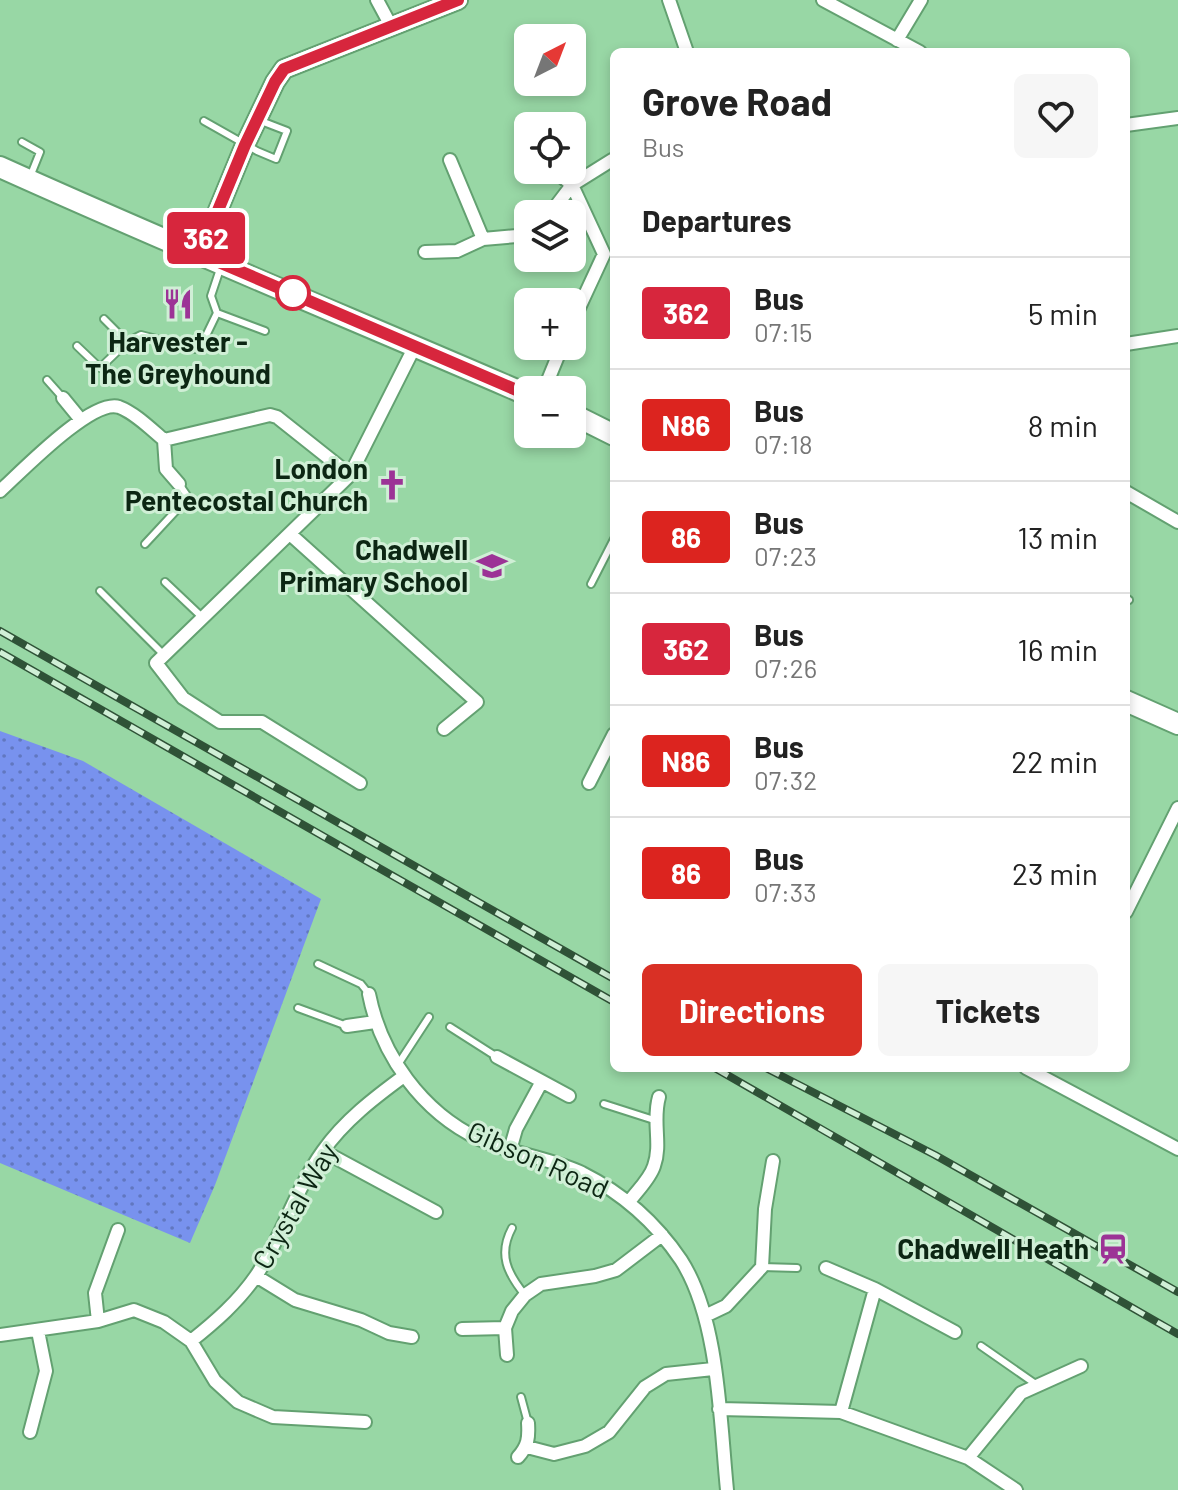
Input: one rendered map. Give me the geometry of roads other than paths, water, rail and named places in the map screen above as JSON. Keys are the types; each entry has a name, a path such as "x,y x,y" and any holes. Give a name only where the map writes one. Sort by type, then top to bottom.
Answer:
{"main road":[{"path":"0,167 514,389"},
{"path":"586,421 610,433"},
{"path":"1130,703 1178,724"}],"street":[{"path":"377,0 391,26"},
{"path":"200,254 245,145 284,69 458,0"},
{"path":"669,0 686,48"},
{"path":"823,0 912,48"},
{"path":"897,40 921,0"},
{"path":"1130,124 1178,118"},
{"path":"450,160 483,239"},
{"path":"561,200 572,185 610,161"},
{"path":"572,185 604,254 586,293"},
{"path":"425,252 457,251 483,239 514,236"},
{"path":"1130,343 1178,336"},
{"path":"360,783 262,722 220,722 183,698 160,659 350,475 415,346"},
{"path":"63,398 81,420"},
{"path":"0,491 81,420 104,407 118,407 164,440 270,415 277,417 350,475"},
{"path":"164,440 166,469 179,484"},
{"path":"1130,494 1178,522"},
{"path":"290,534 477,702 444,729"},
{"path":"589,783 610,742"},
{"path":"1130,904 1178,808"},
{"name":"Gibson Road","path":"369,994 375,1022 401,1071 446,1118 477,1138 579,1172 629,1202 662,1235 681,1261 705,1316 727,1490"},
{"path":"347,1026 375,1022"},
{"path":"497,1057 569,1096"},
{"name":"Crystal Way","path":"191,1341 223,1315 256,1276 323,1151 339,1131 401,1071"},
{"path":"1045,1072 1178,1149"},
{"path":"510,1150 516,1129 541,1083"},
{"path":"629,1202 654,1168 657,1145 654,1120 659,1097"},
{"path":"323,1151 436,1212"},
{"path":"705,1316 726,1306 762,1267 765,1209 773,1161"},
{"path":"98,1321 95,1293 118,1230"},
{"path":"507,1355 505,1328 512,1311 525,1295 541,1284 616,1270 662,1235"},
{"path":"826,1268 875,1289 955,1332"},
{"path":"256,1276 295,1300 361,1320 389,1333 412,1337"},
{"path":"841,1412 875,1289"},
{"path":"0,1335 98,1321 134,1310 164,1322 191,1341 215,1381 238,1402 273,1417 365,1422"},
{"path":"462,1329 505,1328"},
{"path":"30,1432 46,1371 38,1331"},
{"path":"968,1458 1021,1393 1081,1366"},
{"path":"527,1447 554,1454 585,1446 609,1432 645,1387 666,1374 713,1369"},
{"path":"719,1409 841,1412 968,1458 1016,1490"},
{"path":"518,1457 527,1447 528,1423"}],"lane":[{"path":"204,121 276,159 287,131 258,119"},
{"path":"22,142 40,152 29,180"},
{"path":"77,346 100,368 127,342 141,335 195,349 202,344 217,313 211,296 222,262"},
{"path":"217,313 265,331"},
{"path":"104,319 127,342"},
{"path":"47,380 63,398"},
{"path":"145,544 184,502 186,494 179,484"},
{"path":"591,584 610,547"},
{"path":"165,582 203,618"},
{"path":"100,591 160,659"},
{"path":"318,964 361,984 369,994"},
{"path":"298,1008 347,1026"},
{"path":"401,1071 429,1017"},
{"path":"450,1027 497,1057"},
{"path":"604,1104 654,1120"},
{"path":"512,1228 504,1249 504,1259 509,1273 525,1295"},
{"path":"762,1267 797,1268"},
{"path":"981,1346 1038,1385"},
{"path":"521,1397 528,1423"}],"railway":[{"path":"0,631 610,977"},
{"path":"0,652 610,1000"},
{"path":"722,1072 1178,1334"},
{"path":"774,1072 935,1155 1178,1292"}],"place":[{"name":"Harvester - The Greyhound","path":"178,304"},
{"name":"London Pentecostal Church","path":"392,485"},
{"name":"Chadwell Primary School","path":"492,566"},
{"name":"Chadwell Heath","path":"1113,1249"}]}
